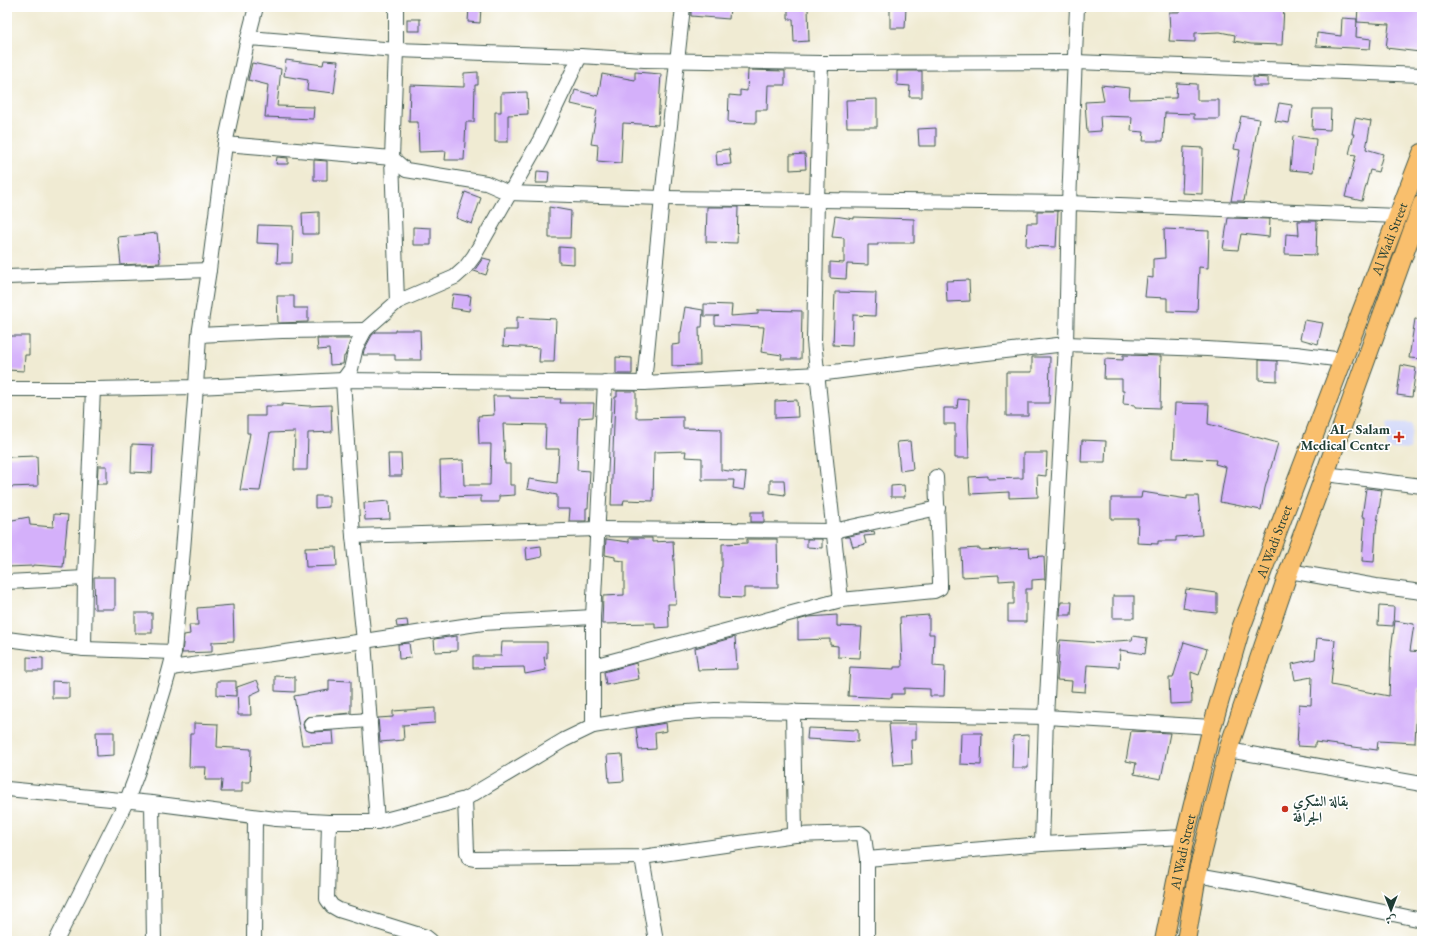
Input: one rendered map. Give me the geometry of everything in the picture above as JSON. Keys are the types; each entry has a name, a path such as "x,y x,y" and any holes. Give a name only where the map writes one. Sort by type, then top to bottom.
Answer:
{"main road":[{"name":"Al Wadi Street","path":"1164,941 1184,837 1212,727 1240,631 1422,153"},
{"name":"Al Wadi Street","path":"1186,941 1197,875 1228,750 1289,571 1422,204"}],"street":[{"path":"56,941 127,800 150,738 171,668 174,652 184,550 199,335 225,144 256,7"},
{"path":"396,7 392,158 397,302"},
{"path":"644,383 683,7"},
{"path":"1042,844 1046,717 1066,344 1077,7"},
{"path":"248,38 396,50 580,56 677,61 821,63 1075,62 1422,75"},
{"path":"377,822 364,641 353,536 343,380 351,369 356,347 365,330 397,302 455,277 465,268 474,256 540,140 580,56"},
{"path":"821,63 816,200 814,341 841,600"},
{"path":"225,144 392,158 406,170 486,183 509,193 662,198 1070,203 1398,216"},
{"path":"7,276 209,270"},
{"path":"199,335 282,331 365,330"},
{"path":"7,388 93,389 196,387 343,380 644,383 818,374 1066,344 1296,354 1342,360"},
{"path":"593,726 593,617 605,382"},
{"path":"84,649 85,578 93,389"},
{"path":"1325,474 1422,486"},
{"path":"593,666 841,600 934,591 940,588 936,477"},
{"path":"353,536 598,529 833,531 938,508"},
{"path":"1289,571 1376,586 1422,592"},
{"path":"7,582 85,578"},
{"path":"171,668 483,623 593,617"},
{"path":"7,639 84,649 174,652"},
{"path":"7,789 127,800 276,820 377,822 465,799 564,740 593,726 674,713 715,710 1046,717 1212,727"},
{"path":"793,711 795,835"},
{"path":"311,724 370,720"},
{"path":"1228,750 1422,784"},
{"path":"465,799 467,852 469,858 474,859 642,857 795,835 860,833 864,836 867,859 867,941"},
{"path":"152,803 154,941"},
{"path":"254,817 254,941"},
{"path":"329,822 328,899 332,906 339,910 426,937 430,941"},
{"path":"867,859 1042,844 1184,837"},
{"path":"642,857 656,941"},
{"path":"1197,875 1254,885 1422,920"}],"shaded area":[{"name":"AL- Salam Medical Center","path":"1387,423 1412,424 1410,450 1387,449"}],"building":[{"path":"469,7 481,7 480,23 468,22"},
{"path":"691,7 730,7 729,19 691,16"},
{"path":"788,7 808,7 809,41 794,42 793,19 788,19"},
{"path":"890,7 906,7 905,28 890,28"},
{"path":"1179,7 1284,7 1282,45 1251,44 1234,41 1235,35 1220,32 1195,33 1195,42 1169,41 1169,12 1179,12"},
{"path":"1358,7 1422,7 1420,52 1386,48 1389,24 1357,22"},
{"path":"1342,18 1357,19 1356,37 1371,39 1370,49 1316,46 1317,33 1341,36"},
{"path":"407,19 420,19 420,31 407,31"},
{"path":"286,60 323,65 324,60 338,61 334,93 307,90 308,80 284,76"},
{"path":"252,63 281,69 277,106 314,107 313,119 265,117 268,85 248,80"},
{"path":"748,70 785,71 785,85 768,85 767,110 756,110 756,123 728,122 729,95 740,96 740,90 747,91"},
{"path":"897,71 922,71 922,97 909,97 910,86 897,85"},
{"path":"478,72 478,85 475,85 474,122 466,122 464,160 445,160 446,151 419,152 418,122 409,122 410,85 464,87 464,73"},
{"path":"635,72 661,74 658,125 623,123 621,163 597,161 598,145 591,144 597,110 571,104 575,90 598,96 602,74 635,80"},
{"path":"1253,77 1268,78 1268,86 1253,86"},
{"path":"1177,83 1197,84 1197,100 1219,100 1219,119 1194,119 1194,114 1165,113 1163,141 1143,141 1144,132 1131,131 1132,117 1100,116 1101,131 1087,132 1085,102 1104,101 1101,85 1130,88 1129,99 1176,98"},
{"path":"527,92 528,114 508,115 508,142 495,142 495,112 501,112 501,93"},
{"path":"877,99 877,127 847,127 846,100"},
{"path":"1279,103 1292,105 1289,123 1275,121"},
{"path":"1313,109 1331,109 1330,130 1312,129"},
{"path":"1241,116 1259,119 1244,201 1231,201 1240,150 1234,149"},
{"path":"1355,118 1371,121 1366,149 1383,154 1378,172 1370,170 1362,201 1345,197 1356,155 1349,154 1354,134 1352,134"},
{"path":"936,128 936,146 919,146 918,129"},
{"path":"1293,136 1316,139 1313,172 1290,170"},
{"path":"1184,147 1203,148 1202,194 1182,193"},
{"path":"729,149 731,164 717,165 716,151"},
{"path":"805,154 806,169 790,170 790,155"},
{"path":"277,157 288,158 288,164 276,164"},
{"path":"314,160 327,161 327,180 314,180"},
{"path":"537,171 549,172 548,183 536,183"},
{"path":"465,192 481,198 472,224 456,218"},
{"path":"549,207 571,211 570,238 549,238"},
{"path":"707,207 738,207 737,243 706,242"},
{"path":"1037,211 1058,211 1056,247 1026,246 1027,223 1037,223"},
{"path":"319,212 319,234 303,234 302,213"},
{"path":"835,216 854,219 854,217 914,219 914,243 878,243 878,245 868,245 868,265 847,264 846,279 830,278 830,262 844,263 844,238 832,237"},
{"path":"1228,218 1270,219 1269,237 1241,234 1238,250 1223,249"},
{"path":"1298,221 1317,221 1316,255 1285,254 1286,234 1299,235"},
{"path":"258,225 293,226 292,263 277,263 278,244 257,243"},
{"path":"413,227 431,228 431,245 413,245"},
{"path":"1164,229 1209,231 1208,268 1199,267 1197,312 1167,311 1167,298 1145,297 1147,277 1153,278 1153,259 1165,258"},
{"path":"157,233 160,263 121,265 118,237"},
{"path":"559,247 574,248 574,264 559,263"},
{"path":"483,258 491,260 486,275 474,271"},
{"path":"969,280 970,301 947,302 946,281"},
{"path":"835,292 876,293 875,316 853,315 852,346 833,345"},
{"path":"453,294 471,296 469,311 451,308"},
{"path":"277,296 294,296 294,308 308,308 308,322 278,323"},
{"path":"704,304 732,305 731,316 758,314 758,310 802,311 801,359 781,359 782,355 761,352 764,327 715,325 715,317 719,316 704,316"},
{"path":"685,307 703,310 702,327 699,327 700,365 672,366 672,345 680,344 680,332"},
{"path":"517,317 556,319 554,362 539,362 540,348 503,346 504,330 517,330"},
{"path":"1415,319 1422,319 1422,359 1409,358"},
{"path":"1304,320 1323,323 1318,344 1300,339"},
{"path":"395,330 420,330 421,360 395,360 395,355 363,355 372,335 376,332 395,332"},
{"path":"7,336 29,336 29,355 25,355 24,371 7,370"},
{"path":"317,339 351,339 344,356 343,364 330,365 329,349 318,350"},
{"path":"1123,355 1161,356 1160,408 1135,407 1135,405 1123,404 1124,391 1122,391 1122,379 1104,379 1105,359 1123,360"},
{"path":"616,357 632,358 632,374 616,374"},
{"path":"1032,357 1050,357 1049,403 1028,403 1028,416 1006,416 1006,372 1032,372"},
{"path":"1259,360 1277,361 1277,381 1259,380"},
{"path":"1401,365 1416,368 1412,397 1397,395"},
{"path":"617,391 636,391 636,418 683,417 683,428 721,429 721,470 746,473 744,490 733,488 734,480 702,480 702,458 685,457 686,451 654,452 653,501 624,500 623,505 611,505 615,397 617,397"},
{"path":"493,396 510,396 510,398 561,399 560,403 594,403 593,417 579,418 577,470 590,471 586,521 569,521 570,509 557,509 557,495 527,489 529,479 557,483 559,449 545,449 546,425 503,424 505,464 510,464 510,485 515,485 515,495 499,496 499,502 481,502 481,496 441,497 440,461 463,460 464,485 490,485 491,444 479,444 478,416 494,415"},
{"path":"958,399 969,400 969,458 955,458 955,424 944,424 944,408 957,408"},
{"path":"797,400 798,417 775,418 775,401"},
{"path":"1175,403 1209,404 1208,424 1278,443 1265,488 1261,510 1220,502 1226,467 1215,464 1216,460 1173,458"},
{"path":"282,404 308,406 331,405 332,432 308,433 307,470 294,470 295,432 270,433 260,491 240,490 250,433 247,433 247,416 265,416 265,406 282,406"},
{"path":"1082,440 1106,441 1105,462 1081,462"},
{"path":"910,441 913,469 900,471 897,442"},
{"path":"132,444 153,445 152,473 131,472"},
{"path":"1023,453 1047,453 1046,476 1037,475 1038,497 1009,498 1009,492 970,494 969,477 988,476 988,479 1023,478"},
{"path":"388,454 401,454 402,476 389,476"},
{"path":"37,456 38,486 7,487 7,457"},
{"path":"98,466 107,466 107,484 97,484"},
{"path":"770,480 784,480 785,495 770,493"},
{"path":"904,485 905,497 891,497 891,486"},
{"path":"1366,488 1382,490 1376,530 1374,562 1362,561 1365,517 1362,517"},
{"path":"1142,492 1187,499 1187,496 1198,496 1202,535 1176,537 1176,541 1158,541 1158,544 1137,543 1138,519 1111,519 1111,498 1141,498"},
{"path":"315,496 329,496 329,507 315,508"},
{"path":"389,501 390,519 365,520 364,503"},
{"path":"751,512 764,512 764,522 751,522"},
{"path":"54,514 68,515 63,567 33,565 7,567 7,521 29,517 30,525 53,527"},
{"path":"874,531 875,535 864,536 866,544 853,547 850,537 844,537"},
{"path":"629,538 652,538 652,542 673,541 676,604 668,604 669,627 655,628 655,623 602,624 603,596 624,595 624,561 615,560 615,557 605,555 606,539 629,542"},
{"path":"747,539 777,539 778,588 744,588 744,598 720,597 722,544 747,543"},
{"path":"807,539 822,539 822,548 807,547"},
{"path":"541,546 542,557 527,560 526,548"},
{"path":"336,547 337,566 306,567 305,548"},
{"path":"980,548 980,550 1029,548 1030,557 1044,556 1045,579 1032,580 1032,589 1026,589 1026,622 1008,622 1008,604 1014,604 1014,580 999,581 999,575 962,577 961,549"},
{"path":"94,577 115,577 115,609 95,609"},
{"path":"1186,589 1217,593 1217,613 1183,608"},
{"path":"1113,596 1134,596 1134,618 1113,618"},
{"path":"1061,602 1072,602 1071,615 1060,615"},
{"path":"233,605 234,641 212,642 212,652 182,653 184,635 190,634 189,625 198,625 197,608"},
{"path":"1379,606 1394,607 1393,626 1378,625"},
{"path":"135,613 152,613 152,633 135,633"},
{"path":"837,615 837,626 862,627 860,658 838,657 838,646 830,645 830,639 798,640 798,620 809,617"},
{"path":"929,615 929,634 934,634 933,666 945,667 944,696 930,696 930,689 904,688 904,694 892,694 892,698 848,696 850,667 894,669 894,667 902,667 900,617"},
{"path":"407,620 408,626 397,627 396,621"},
{"path":"1395,621 1414,624 1410,651 1422,652 1422,689 1418,688 1415,743 1378,741 1377,750 1315,742 1315,747 1297,746 1299,704 1311,705 1312,677 1295,680 1292,664 1315,659 1317,638 1335,640 1331,685 1389,696 1391,650"},
{"path":"457,636 457,651 435,652 434,639"},
{"path":"1133,636 1147,638 1145,654 1120,650 1119,667 1087,665 1085,692 1071,691 1072,681 1057,680 1060,640 1101,643 1132,640"},
{"path":"735,637 737,669 698,670 695,648"},
{"path":"502,642 547,642 547,658 544,657 546,670 525,674 524,667 473,668 473,656 501,656"},
{"path":"1184,642 1207,649 1199,675 1191,672 1192,703 1170,704 1169,678 1173,678"},
{"path":"409,643 411,658 399,659 398,644"},
{"path":"27,657 43,658 43,671 27,671"},
{"path":"636,663 639,679 606,685 604,672"},
{"path":"275,676 295,677 295,692 275,691"},
{"path":"257,680 261,690 250,695 251,715 238,715 237,687"},
{"path":"329,680 351,681 351,713 307,717 303,724 304,729 311,732 333,731 334,744 302,745 294,696 329,690"},
{"path":"52,681 69,682 69,698 52,698"},
{"path":"217,681 236,681 236,696 217,695"},
{"path":"435,708 435,723 403,725 404,740 380,742 378,718 393,717 393,711"},
{"path":"194,723 218,724 217,747 251,749 250,782 242,782 242,792 221,792 222,780 205,780 206,767 189,767 190,734 194,734"},
{"path":"666,723 667,731 655,733 656,749 639,750 636,728"},
{"path":"889,724 916,724 916,740 911,740 912,764 893,765"},
{"path":"808,728 858,730 858,742 807,739"},
{"path":"1131,731 1170,733 1161,779 1134,774 1136,763 1126,761"},
{"path":"96,732 114,732 114,755 97,756"},
{"path":"961,733 982,733 981,765 960,764"},
{"path":"1029,735 1028,768 1012,768 1013,736"},
{"path":"622,754 624,781 609,782 607,755"}],"place":[{"name":"AL- Salam Medical Center","path":"1399,437"},
{"name":"بقالة الشكري الجرافة","path":"1285,809"}]}
